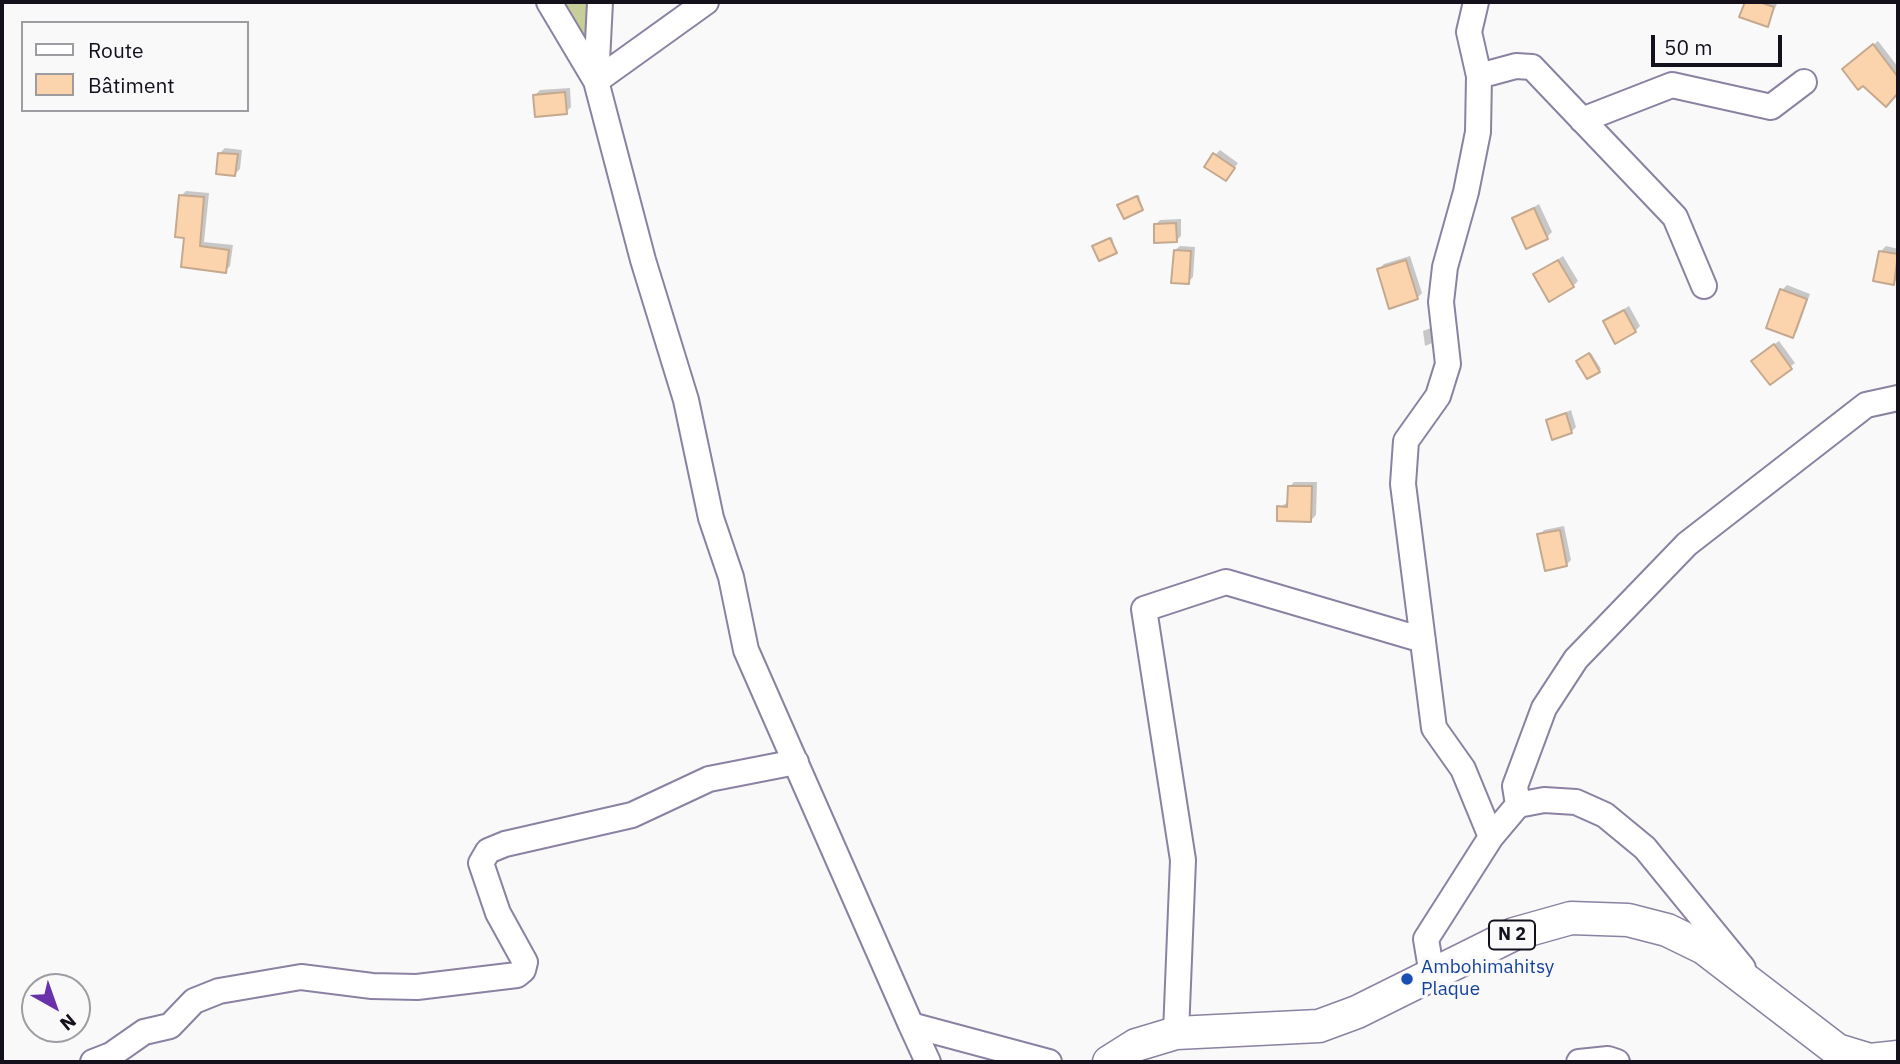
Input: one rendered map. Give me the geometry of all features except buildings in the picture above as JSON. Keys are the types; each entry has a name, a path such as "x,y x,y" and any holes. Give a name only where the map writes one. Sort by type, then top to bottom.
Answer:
{"main road":[{"name":"N 2","path":"1109,1062 1136,1045 1176,1033 1319,1026 1357,1012 1514,934 1571,918 1628,920 1667,930 1704,948 1767,999 1837,1050 1870,1060 1898,1057"}],"street":[{"path":"550,2 596,81 643,260 689,411 711,518 731,578 746,650 928,1062"},
{"path":"596,81 600,2"},
{"path":"596,81 706,2"},
{"path":"1476,2 1469,32 1479,76 1478,132 1466,192 1445,267 1441,302 1448,365 1438,396 1406,441 1404,484 1434,728 1462,769 1492,837"},
{"path":"1479,76 1516,66 1532,67 1675,217 1704,286"},
{"path":"1582,120 1672,85 1771,107 1804,82"},
{"path":"1518,805 1515,786 1545,708 1576,659 1688,544 1866,405 1898,398"},
{"path":"1176,1033 1183,860 1144,609 1226,582 1423,640"},
{"path":"93,1062 111,1055 144,1032 170,1026 194,1001 219,991 301,977 372,986 417,987 517,975 523,970 525,962 498,913 481,863 488,851 505,844 632,815 709,779 796,762"},
{"path":"1432,975 1426,939 1492,837 1518,805 1544,800 1576,802 1605,815 1645,848 1767,999"},
{"path":"911,1025 1049,1062"},
{"path":"1579,1062 1608,1059 1617,1062"}],"green space":[{"path":"561,2 597,2 596,29 582,35"}],"place":[{"name":"Ambohimahitsy Plaque","path":"1407,979"}]}
